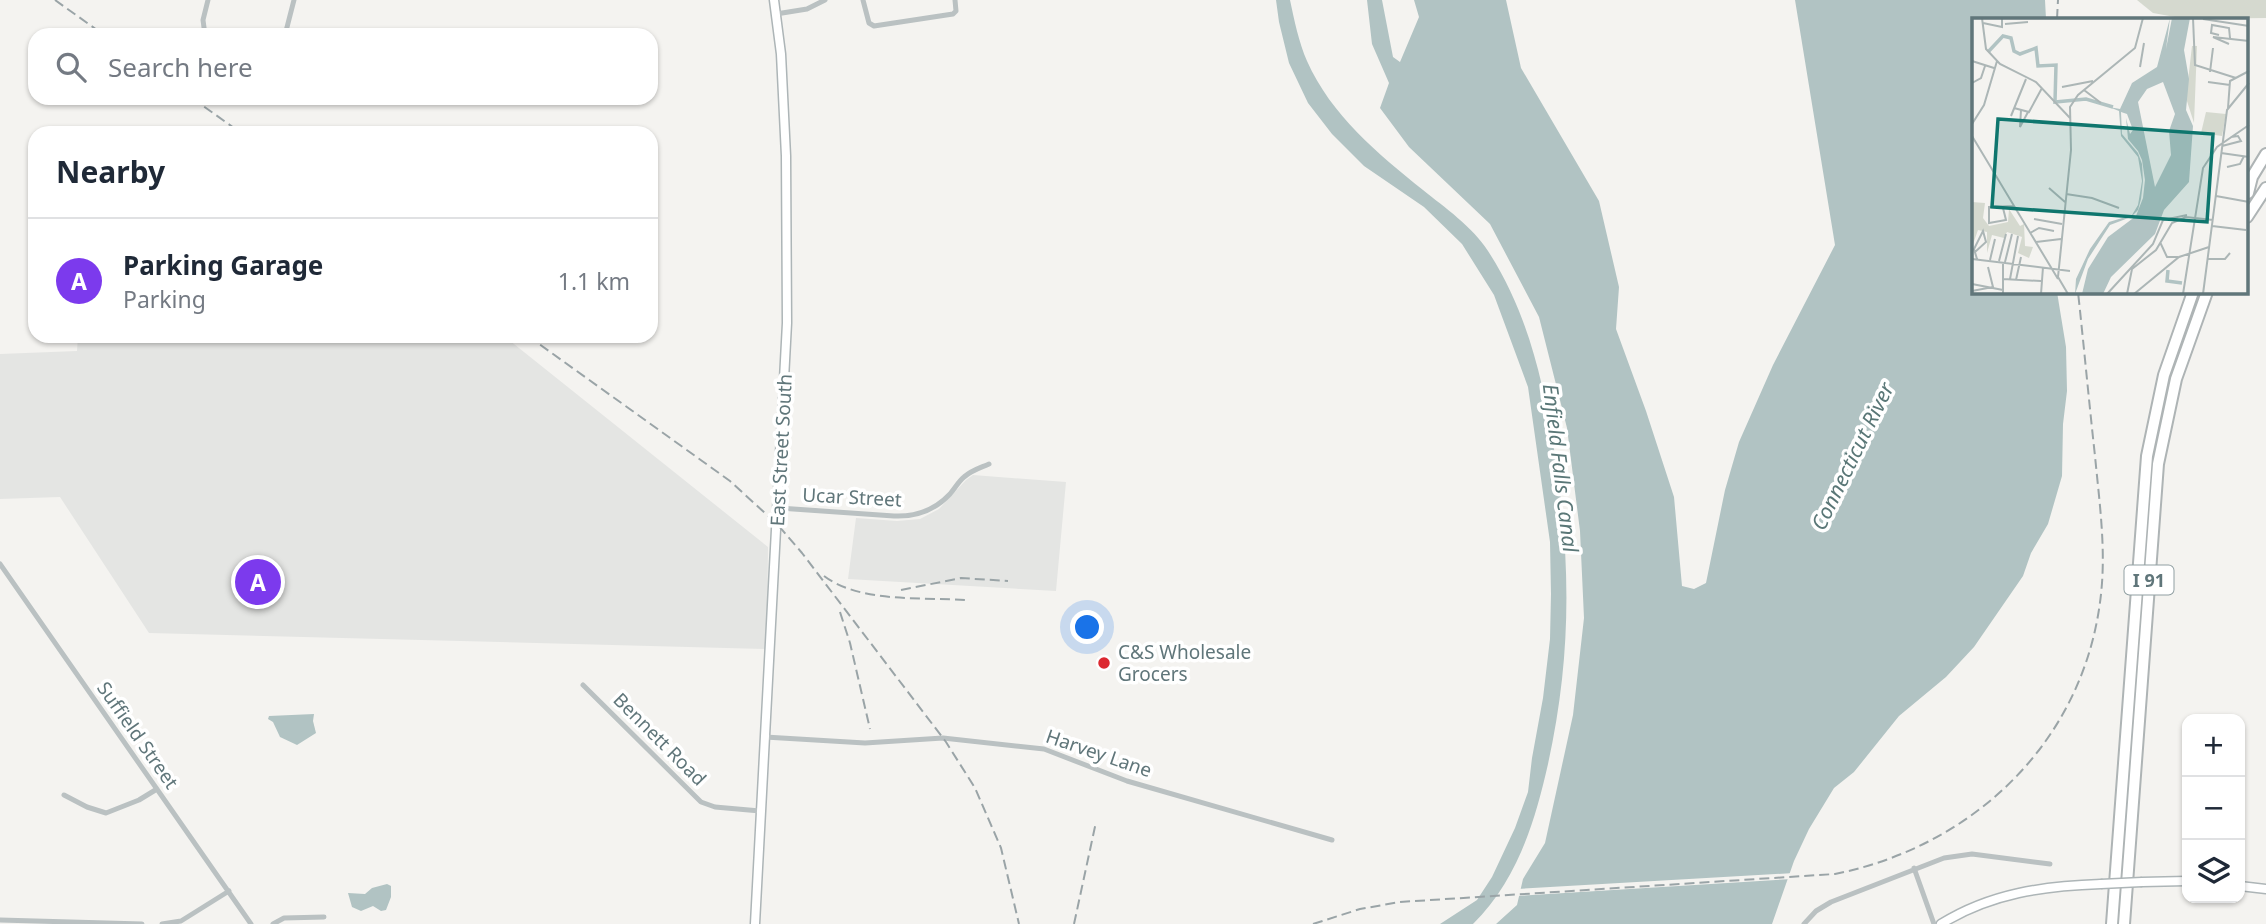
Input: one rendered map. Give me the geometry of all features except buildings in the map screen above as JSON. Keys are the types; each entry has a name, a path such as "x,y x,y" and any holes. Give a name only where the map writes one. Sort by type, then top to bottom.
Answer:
{"highway":[{"path":"2248,190 2252,177 2266,154"},
{"path":"2248,192 2266,166"},
{"path":"2248,215 2266,188"},
{"name":"I 91","path":"2112,924 2146,464 2164,375 2192,294"},
{"name":"I 91","path":"2124,924 2158,464 2176,379 2206,294"}],"main road":[{"name":"East Street South","path":"755,924 779,508 788,264 786,156 774,0"},
{"path":"1941,924 2012,893 2048,887 2182,881"},
{"path":"2245,887 2266,889"}],"street":[{"path":"204,28 203,20 208,0"},
{"path":"287,28 293,0"},
{"path":"776,14 807,9 825,0"},
{"path":"863,0 869,23 874,26 953,15 956,11 955,0"},
{"name":"Ucar Street","path":"779,508 911,516 938,504 962,478 989,464"},
{"name":"Suffield Street","path":"0,564 251,924"},
{"name":"Bennett Road","path":"583,685 701,802 715,807 760,811"},
{"name":"Harvey Lane","path":"765,737 859,743 952,739 1044,749 1120,779 1332,840"},
{"path":"64,795 106,813 139,800 157,789"},
{"path":"1804,924 1816,911 1831,902 1944,858 1972,854 2050,864"},
{"path":"1914,868 1934,924"},
{"path":"162,924 181,921 229,891"},
{"path":"273,924 284,918 324,917"},
{"path":"0,920 142,924"}],"shaded area":[{"path":"2137,0 2266,0 2266,18 2180,18 2153,13"},
{"path":"78,343 513,343 768,547 767,649 149,633 60,497 0,499 0,354 77,351"},
{"path":"973,475 1066,482 1056,591 848,579 856,518 897,521 920,519 939,509"}],"water":[{"path":"1276,0 1290,0 1307,61 1317,81 1342,116 1389,162 1449,210 1482,242 1513,297 1532,346 1545,397 1560,490 1566,568 1565,645 1556,724 1537,807 1522,850 1501,889 1473,924 1440,924 1477,900 1492,877 1515,828 1528,792 1550,639 1550,542 1528,387 1494,295 1462,244 1424,207 1364,166 1332,134 1308,103 1289,63"},
{"name":"Connecticut River","path":"1367,0 1382,0 1393,57 1400,62 1419,17 1414,0 1506,0 1521,68 1599,201 1619,287 1616,329 1674,497 1682,586 1694,589 1706,583 1725,490 1739,442 1773,365 1835,245 1795,0 2045,0 2046,18 1972,18 1972,294 2057,294 2066,347 2067,391 2062,476 2048,524 2031,553 2023,576 1974,647 1946,677 1899,716 1854,772 1834,788 1809,829 1794,861 1772,924 1496,924 1517,905 1523,879 1545,843 1573,715 1584,618 1580,531 1567,428 1539,317 1490,224 1409,147 1380,108 1389,83 1372,44"},
{"path":"314,714 316,733 297,745 280,737 273,722 268,719 269,716"},
{"path":"387,884 391,886 391,897 386,910 381,911 373,906 361,911 352,907 348,893 365,894 372,888"}],"pier":[{"path":"1794,873 1792,879 1516,896 1517,889"}],"railway":[{"path":"55,0 94,28"},
{"path":"2057,18 2058,0"},
{"path":"202,105 231,126"},
{"path":"1313,924 1360,909 1400,902 1835,874 1887,859 1936,838 1980,809 2018,774 2051,734 2076,688 2093,638 2102,583 2102,535 2078,294"},
{"path":"538,343 730,481 778,525 802,553 946,742 975,788 1001,848 1019,924"},
{"path":"824,576 839,585 873,595 965,600"},
{"path":"901,590 961,578 1008,581"},
{"path":"840,612 870,729"},
{"path":"1074,924 1096,822"}],"place":[{"name":"Parking Garage","path":"258,582"},
{"name":"C&S Wholesale Grocers","path":"1104,663"}],"water label":[{"name":"Enfield Falls Canal","path":"1561,468"}]}
